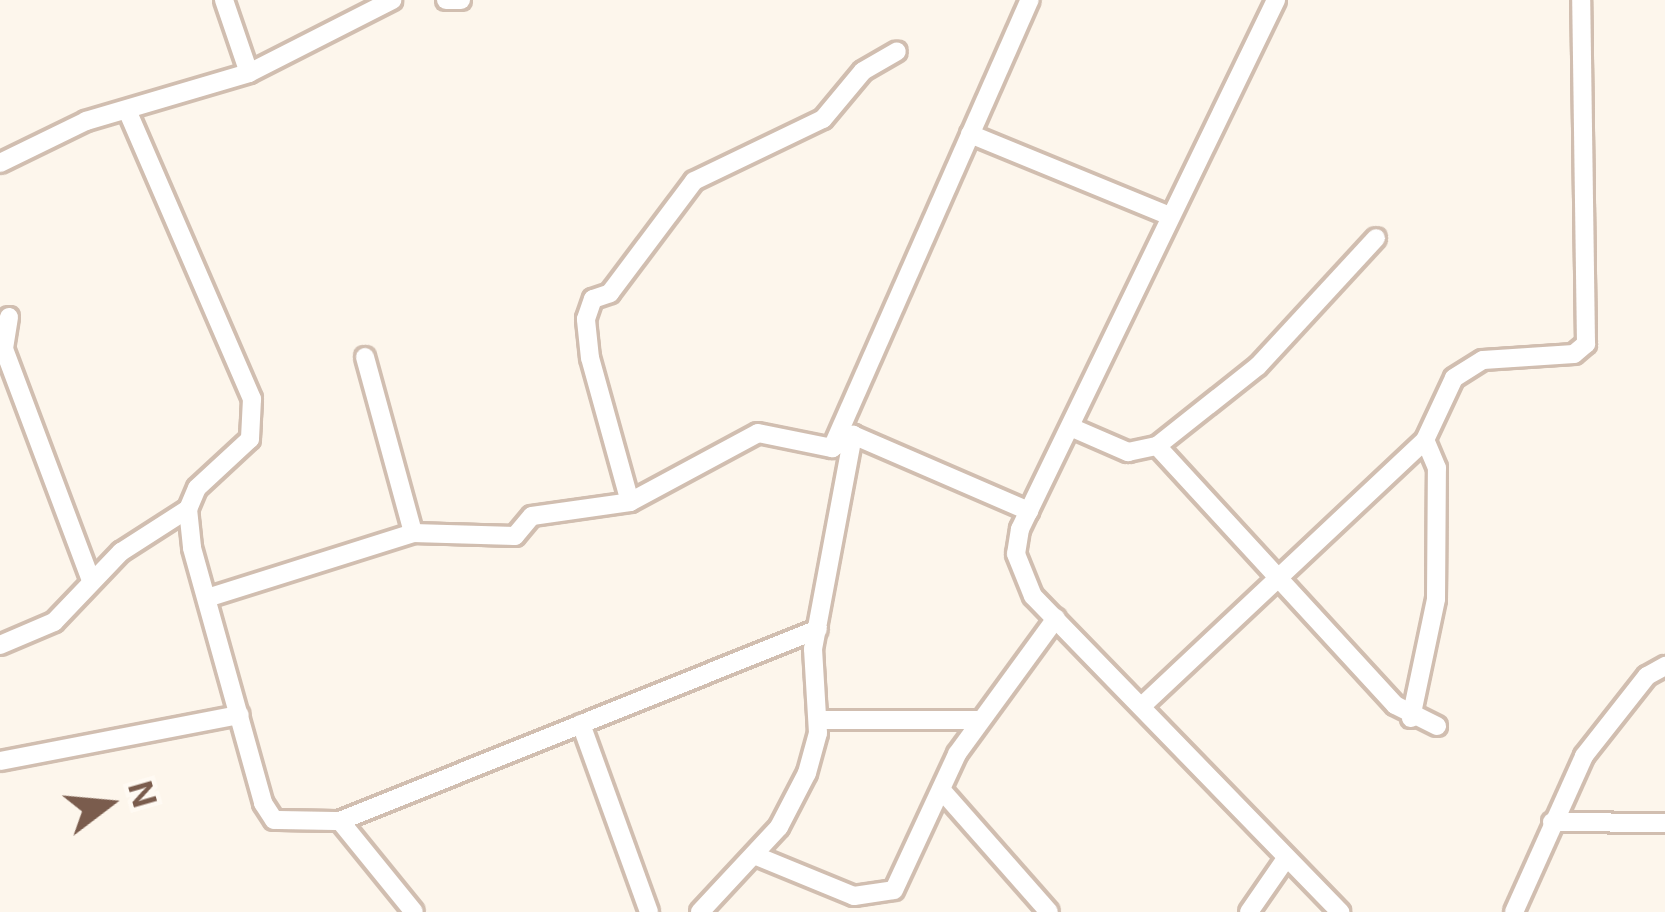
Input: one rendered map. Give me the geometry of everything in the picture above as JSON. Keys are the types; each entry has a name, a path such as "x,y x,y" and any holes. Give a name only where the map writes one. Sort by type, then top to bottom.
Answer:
{"street":[{"path":"224,0 249,73"},
{"path":"0,163 127,110 249,73 392,0"},
{"path":"446,0 461,0"},
{"path":"832,448 1030,0"},
{"path":"1276,0 1170,216 1075,429 1029,512 1016,554 1021,576 1056,618 1340,912"},
{"path":"1143,704 1425,440 1454,378 1483,360 1574,354 1586,344 1581,0"},
{"path":"630,502 590,358 586,319 593,299 610,293 694,181 823,119 863,71 897,50"},
{"path":"0,645 54,622 92,581 188,509 197,488 250,439 252,399 127,110"},
{"path":"970,134 1170,216"},
{"path":"1075,429 1129,452 1157,446 1258,365 1376,238"},
{"path":"9,317 4,349 92,581"},
{"path":"364,357 413,533"},
{"path":"207,598 413,533 515,536 532,516 630,502 758,434 832,448 854,435"},
{"path":"854,435 1029,512"},
{"path":"700,912 754,855 807,773 818,720 818,629 854,435"},
{"path":"1411,718 1436,599 1437,469 1425,440"},
{"path":"1157,446 1411,718 1437,726"},
{"path":"188,509 207,598 274,820 340,821 818,629"},
{"path":"754,855 854,896 885,896 945,794 978,720 1056,618"},
{"path":"1514,912 1552,822 1594,743 1647,676 1665,666"},
{"path":"0,761 240,716"},
{"path":"818,720 978,720"},
{"path":"581,724 649,912"},
{"path":"945,794 1049,912"},
{"path":"340,821 414,912"},
{"path":"1552,822 1665,823"},
{"path":"1249,912 1285,860"}]}
